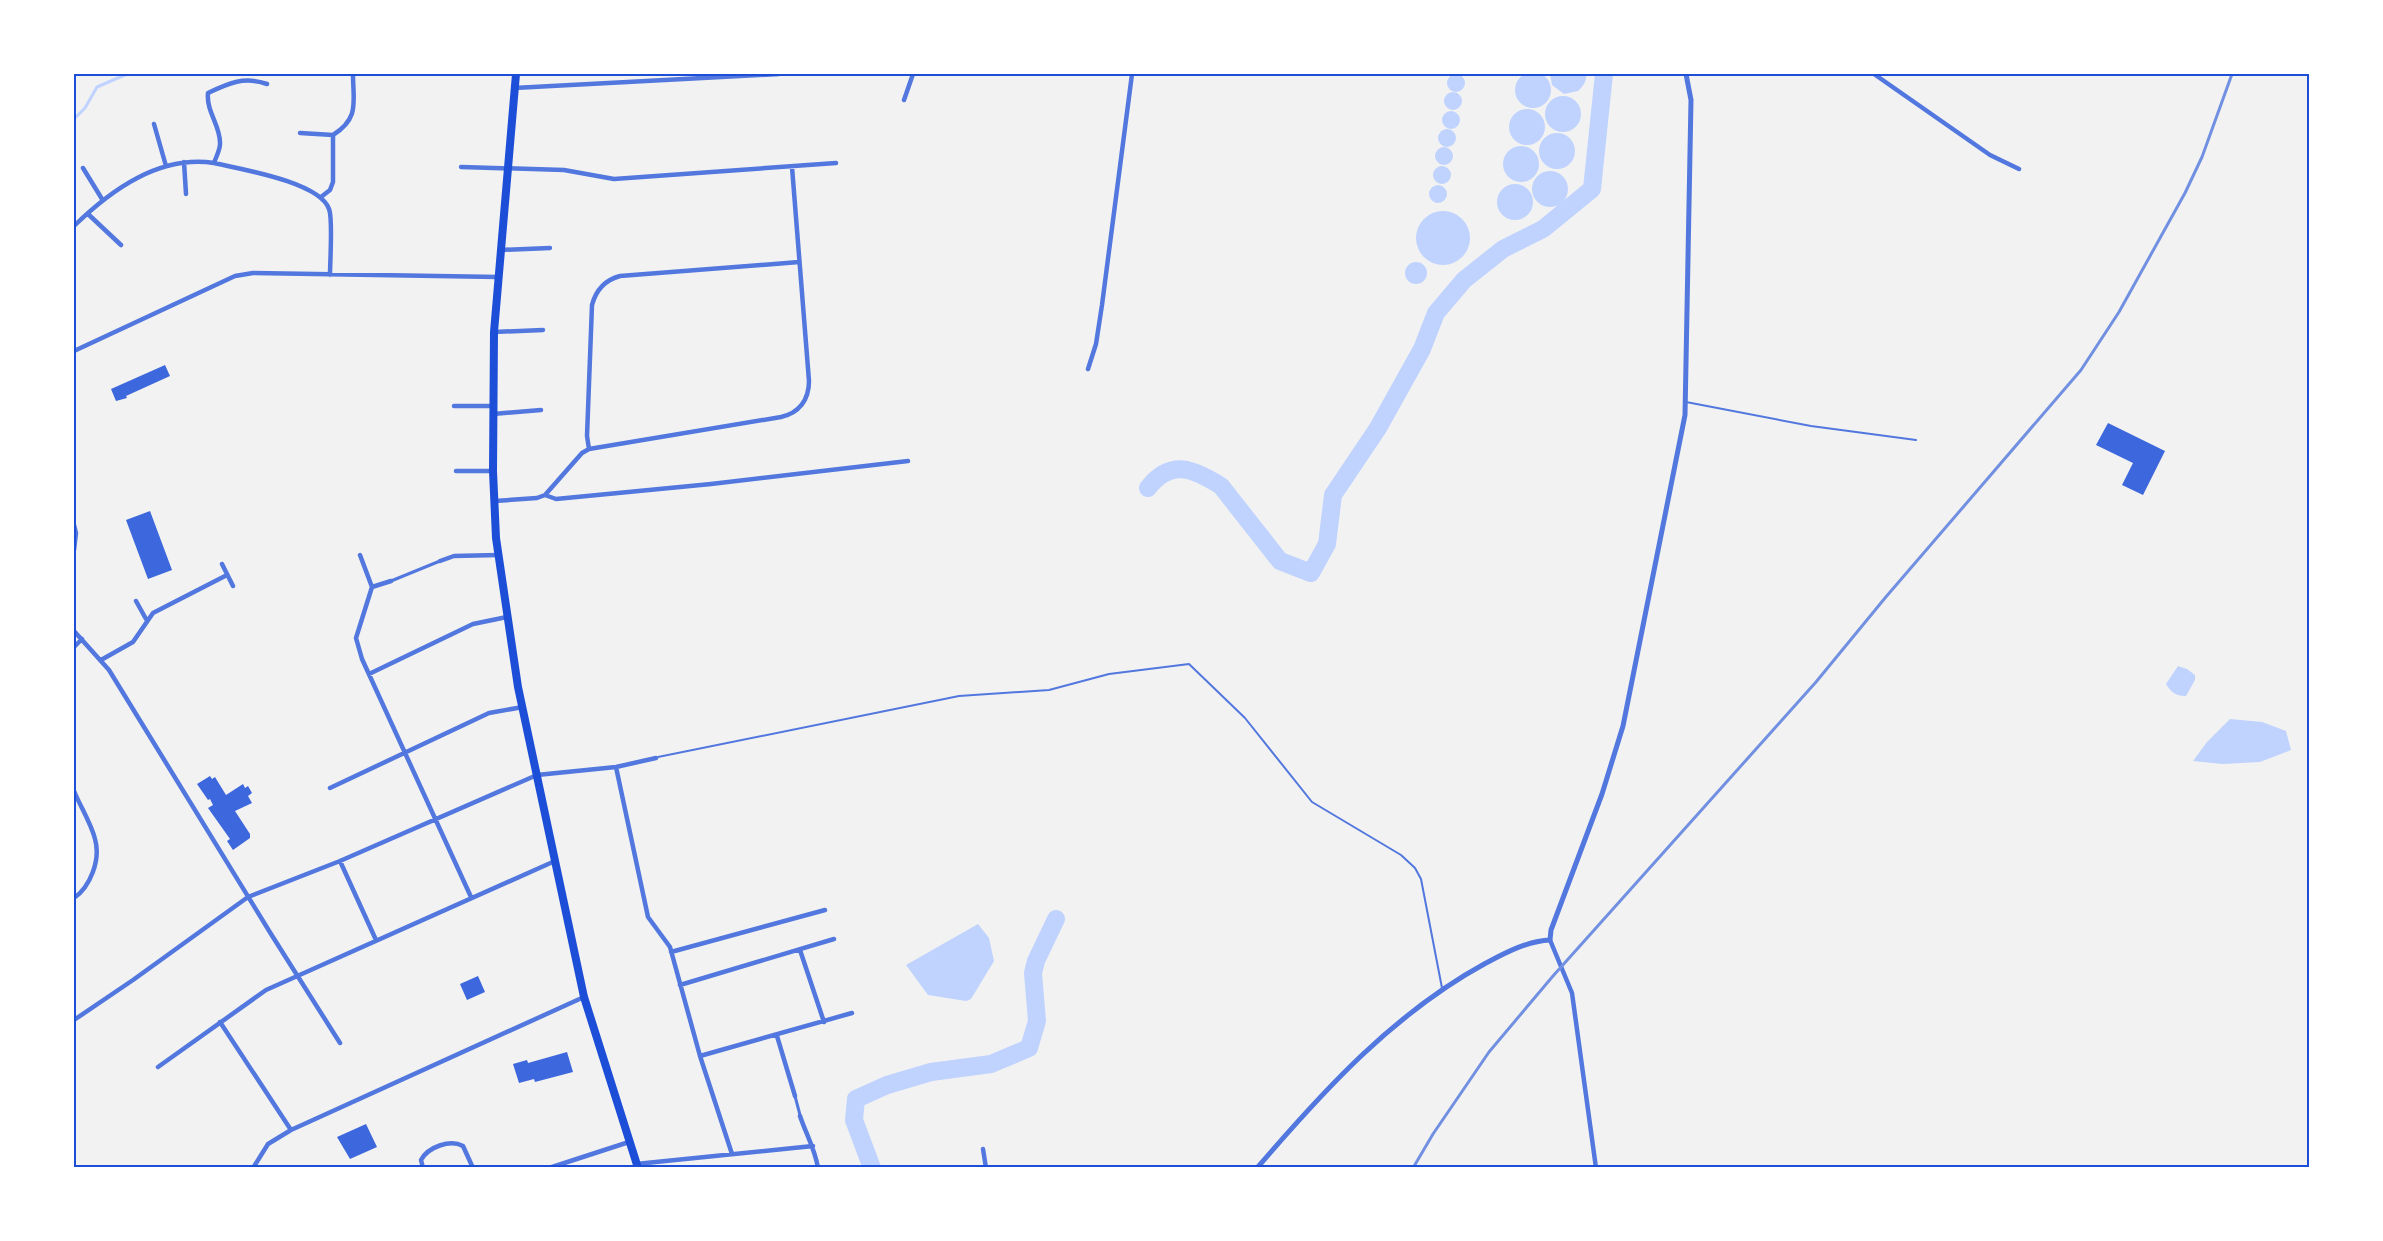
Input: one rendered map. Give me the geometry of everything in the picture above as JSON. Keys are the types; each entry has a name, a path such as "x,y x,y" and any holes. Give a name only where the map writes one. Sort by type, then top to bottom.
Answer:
{"highway":[{"path":"516,74 494,332 493,471 498,555 523,707 584,997 637,1166"}],"street":[{"path":"300,133 333,135 346,127 353,113 353,74"},
{"path":"514,88 779,74"},
{"path":"904,100 913,74"},
{"path":"1088,369 1096,344 1102,305 1131,74"},
{"path":"1596,1167 1572,993 1550,943 1551,930 1602,794 1623,726 1685,415 1691,100 1686,74"},
{"path":"1874,74 1990,155 2019,169"},
{"path":"214,163 220,144 207,105 208,93 231,82 257,81 267,84"},
{"path":"154,124 166,166"},
{"path":"321,197 330,190 333,182 333,135"},
{"path":"184,162 186,194"},
{"path":"74,226 102,199 134,180 166,166 184,162 214,163 276,179 304,188 321,197 330,210 330,275"},
{"path":"461,167 564,170 614,179 836,164"},
{"path":"495,501 537,498 545,495 582,453 589,449 781,417 796,411 804,401 809,388 792,167"},
{"path":"83,168 102,199"},
{"path":"88,214 121,244"},
{"path":"500,250 550,248"},
{"path":"589,449 587,436 592,305 596,293 604,284 620,276 799,262"},
{"path":"74,351 235,276 253,273 498,277"},
{"path":"494,332 543,330"},
{"path":"454,406 493,410 541,410"},
{"path":"545,495 556,499 722,483 908,461"},
{"path":"456,471 493,471"},
{"path":"74,525 76,533 74,550"},
{"path":"360,555 372,588 356,638 369,674 471,897"},
{"path":"372,588 454,556 498,555"},
{"path":"222,564 233,586"},
{"path":"101,660 133,642 146,619 153,613 227,575"},
{"path":"136,601 146,619"},
{"path":"369,674 473,624 507,617"},
{"path":"74,631 101,660 180,784 297,977 340,1042"},
{"path":"74,647 82,639"},
{"path":"330,788 489,713 523,707"},
{"path":"74,1020 134,980 248,897 340,861 537,775 616,767 656,758"},
{"path":"616,767 648,916 670,947 700,1056 732,1154"},
{"path":"74,791 96,840 95,868 83,891 74,898"},
{"path":"340,861 376,940"},
{"path":"158,1067 266,990 555,861"},
{"path":"671,952 825,910"},
{"path":"680,985 834,939"},
{"path":"1257,1167 1296,1122 1376,1042 1442,988 1504,953 1535,942 1550,943"},
{"path":"800,950 824,1022"},
{"path":"253,1167 268,1144 291,1130 584,997"},
{"path":"700,1056 852,1013"},
{"path":"220,1022 291,1130"},
{"path":"777,1036 800,1116 813,1146 818,1167"},
{"path":"549,1167 629,1142"},
{"path":"423,1167 421,1160 425,1154 452,1143 464,1146 473,1167"},
{"path":"637,1166 813,1146"},
{"path":"983,1149 986,1167"}],"lane":[{"path":"1686,402 1812,426 1916,440"},
{"path":"656,758 959,696 1049,690 1109,674 1189,664 1245,718 1312,802 1401,855 1415,868 1421,879 1442,988"}],"water":[{"path":"1533,72 1546,77 1551,90 1546,103 1533,108 1520,103 1515,90 1520,77"},
{"path":"1456,74 1462,77 1465,83 1462,89 1456,92 1450,89 1447,83 1450,77"},
{"path":"1550,74 1586,74 1586,77 1578,91 1564,94 1552,85"},
{"path":"1453,92 1459,95 1462,101 1459,107 1453,110 1447,107 1444,101 1447,95"},
{"path":"1563,96 1576,101 1581,114 1576,127 1563,132 1550,127 1545,114 1550,101"},
{"path":"1527,109 1540,114 1545,127 1540,140 1527,145 1514,140 1509,127 1514,114"},
{"path":"1451,111 1457,114 1460,120 1457,126 1451,129 1445,126 1442,120 1445,114"},
{"path":"1447,129 1453,132 1456,138 1453,144 1447,147 1441,144 1438,138 1441,132"},
{"path":"1557,133 1570,138 1575,151 1570,164 1557,169 1544,164 1539,151 1544,138"},
{"path":"1521,146 1534,151 1539,164 1534,177 1521,182 1508,177 1503,164 1508,151"},
{"path":"1444,147 1450,150 1453,156 1450,162 1444,165 1438,162 1435,156 1438,150"},
{"path":"1442,166 1448,169 1451,175 1448,181 1442,184 1436,181 1433,175 1436,169"},
{"path":"1550,171 1563,176 1568,189 1563,202 1550,207 1537,202 1532,189 1537,176"},
{"path":"1515,184 1528,189 1533,202 1528,215 1515,220 1502,215 1497,202 1502,189"},
{"path":"1438,185 1444,188 1447,194 1444,200 1438,203 1432,200 1429,194 1432,188"},
{"path":"1438,211 1448,211 1458,215 1466,223 1470,238 1466,253 1458,261 1448,265 1438,265 1428,261 1420,253 1416,243 1416,233 1420,223 1428,215"},
{"path":"1416,262 1424,265 1427,273 1424,281 1416,284 1408,281 1405,273 1408,265"},
{"path":"2178,666 2195,675 2195,680 2186,696 2174,693 2166,684"},
{"path":"2230,719 2262,722 2286,731 2291,750 2260,762 2222,764 2193,761 2207,742"},
{"path":"978,924 989,938 994,961 971,999 966,1001 928,995 906,965"}],"building":[{"path":"165,365 170,376 126,396 127,398 116,401 111,389"},
{"path":"2108,423 2165,451 2143,495 2122,485 2133,463 2096,445"},
{"path":"150,511 172,570 148,579 126,520"},
{"path":"210,776 212,779 215,777 226,795 243,784 245,788 248,786 252,793 248,796 252,803 235,811 250,834 250,838 233,850 227,841 230,839 208,808 213,805 210,799 208,800 197,784"},
{"path":"478,976 485,992 467,1000 460,984"},
{"path":"567,1052 573,1072 535,1082 534,1079 519,1083 513,1064 527,1060 528,1063"},
{"path":"366,1124 377,1147 350,1159 337,1137"}],"waterway":[{"path":"74,119 85,108 97,87 127,74"},
{"path":"1148,488 1165,473 1174,470 1183,469 1201,475 1221,486 1280,561 1311,573 1327,544 1333,495 1378,428 1422,349 1436,313 1464,280 1503,249 1543,229 1592,189 1604,74"},
{"path":"872,1168 854,1120 856,1099 887,1085 931,1072 991,1064 1029,1048 1037,1021 1033,973 1036,961 1056,919"}],"railway":[{"path":"1413,1168 1433,1134 1489,1052 1553,976 1816,682 2081,370 2119,312 2185,193 2202,157 2232,74"}]}
